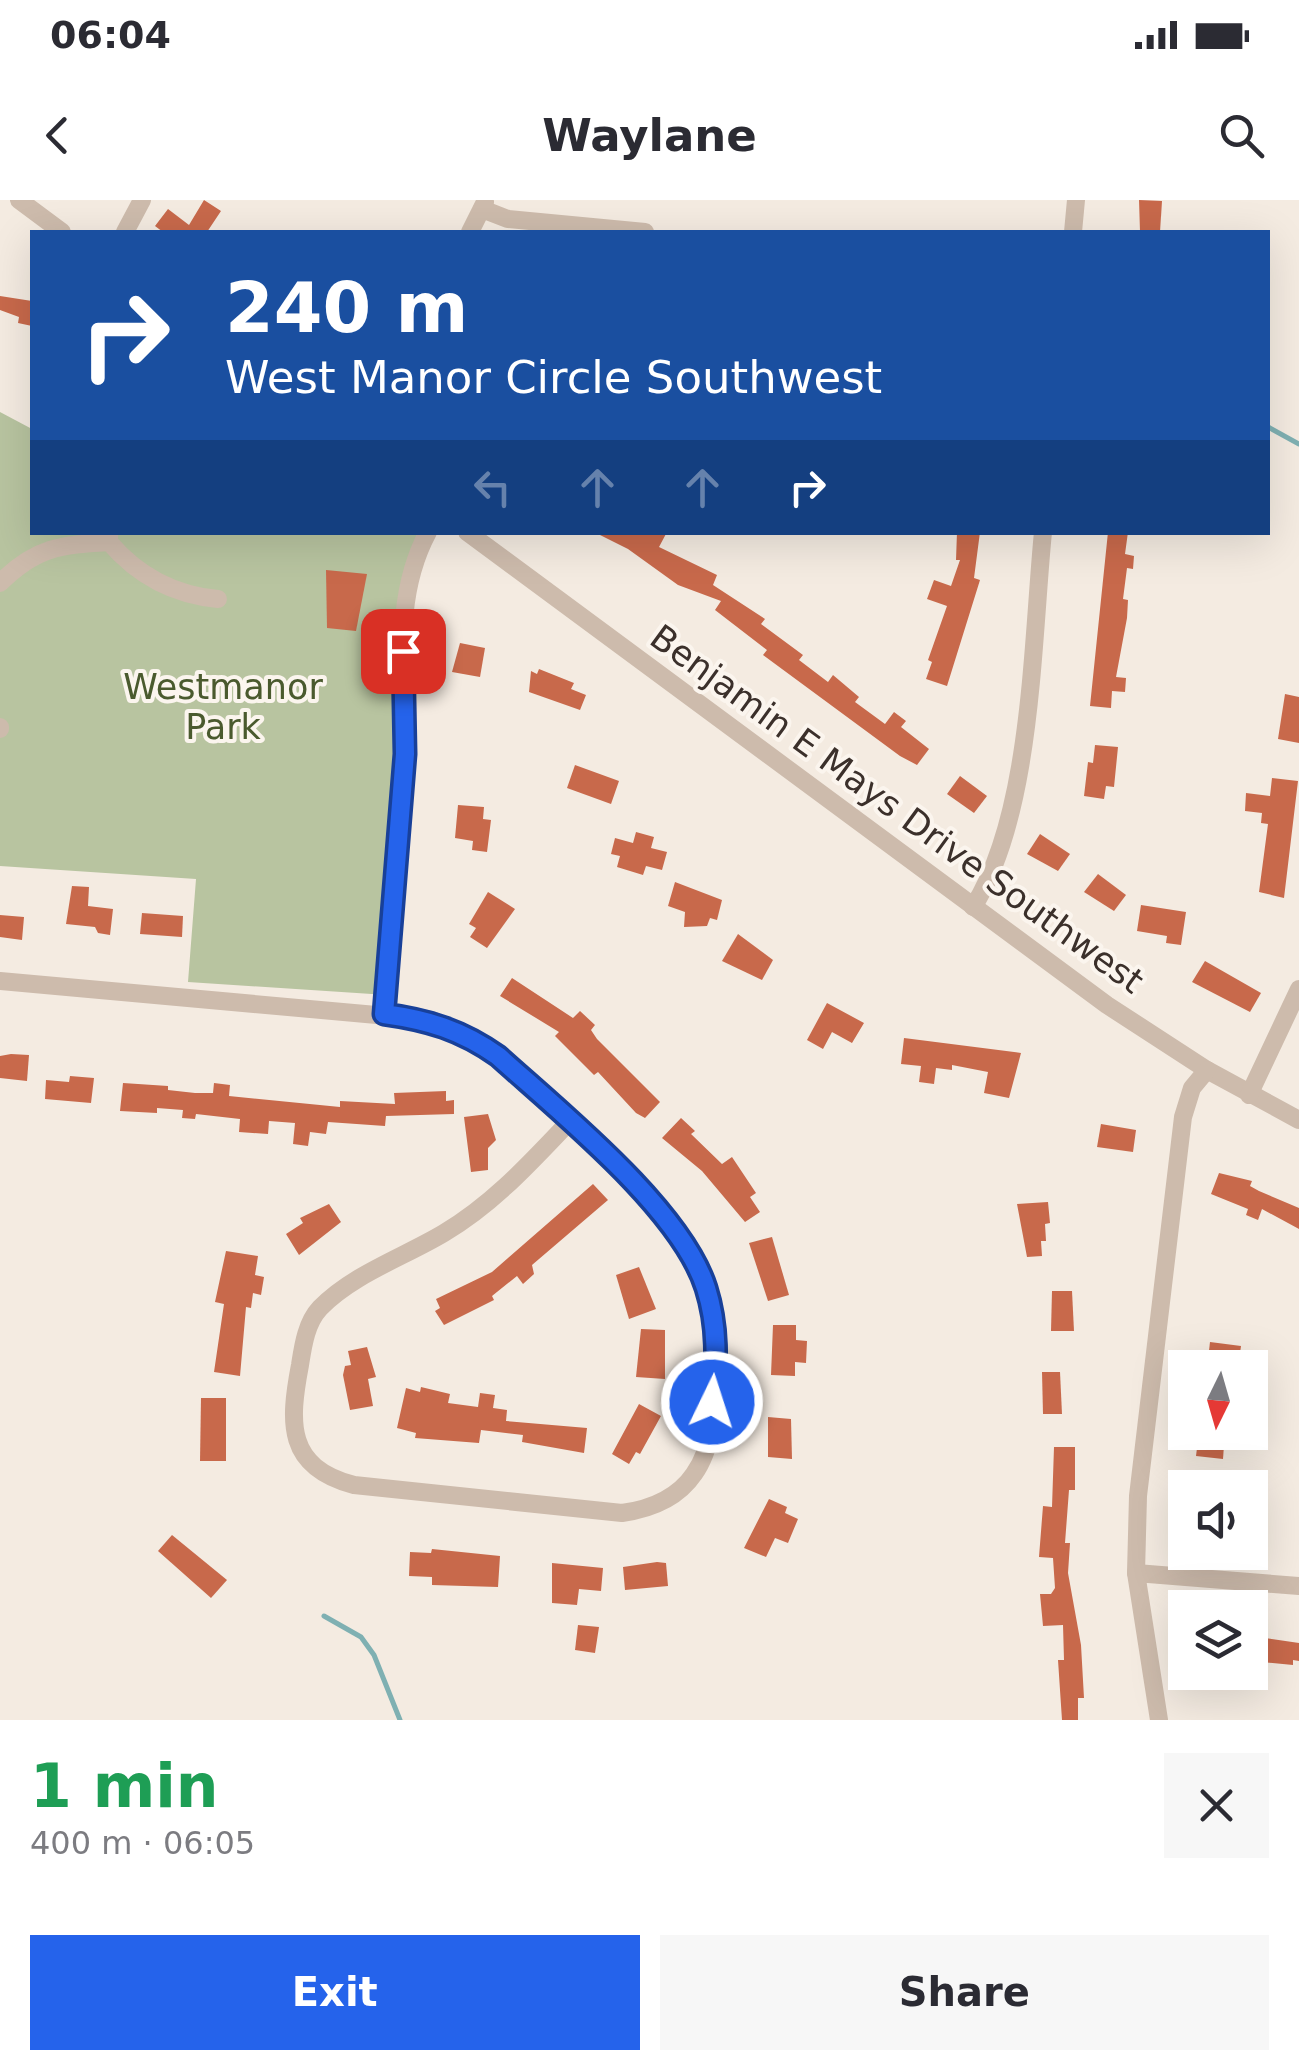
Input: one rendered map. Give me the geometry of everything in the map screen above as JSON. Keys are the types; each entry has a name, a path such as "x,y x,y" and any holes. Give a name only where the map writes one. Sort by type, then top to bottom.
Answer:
{"street":[{"path":"19,200 59,230"},
{"path":"121,227 142,200"},
{"path":"1073,230 1076,200"},
{"path":"471,230 484,205 508,219 624,230"},
{"path":"384,1014 405,754 405,594 414,558 426,535"},
{"name":"Benjamin E Mays Drive Southwest","path":"471,535 1107,1005 1207,1070 1299,1120"},
{"path":"974,907 990,882 1018,783 1042,535"},
{"path":"0,583 19,564 54,546 109,537 128,564 157,582 189,596 218,599"},
{"path":"0,981 432,1020 472,1037 570,1122 670,1222 706,1286 715,1323 716,1364 709,1440 694,1474 662,1503 622,1513 354,1485 321,1471 299,1446 291,1414 305,1337 316,1312 338,1291 482,1208 570,1122"},
{"path":"1249,1095 1299,989"},
{"path":"1159,1720 1136,1573 1140,1476 1183,1118 1192,1088 1207,1070"},
{"path":"1136,1573 1299,1586"}],"green space":[{"name":"Westmanor Park","path":"0,412 30,428 30,535 417,535 387,995 188,982 196,879 0,866"}],"building":[{"path":"204,200 221,211 208,230 160,230 155,226 168,209 189,225"},
{"path":"1139,200 1162,201 1160,230 1140,230"},
{"path":"0,296 30,301 30,326 18,323 19,317 0,310"},
{"path":"600,535 665,535 659,547 717,575 713,585 765,619 761,624 803,655 799,660 828,682 833,675 859,697 855,702 885,724 894,712 906,721 901,727 929,749 917,765 900,756 763,655 767,650 715,610 721,601 678,585 628,549"},
{"path":"957,535 980,535 974,578 980,580 947,686 926,679 932,662 928,660 947,606 927,599 934,580 951,586 960,560 956,560"},
{"path":"1108,535 1128,535 1125,554 1134,556 1133,569 1127,568 1123,599 1128,600 1127,618 1116,677 1126,678 1125,692 1112,691 1111,708 1090,706"},
{"path":"326,570 367,574 356,631 327,628"},
{"path":"460,643 485,648 480,677 452,672"},
{"path":"539,669 574,683 571,689 586,695 580,710 529,692 531,671 537,674"},
{"path":"1285,694 1299,697 1299,743 1278,739"},
{"path":"1095,745 1118,747 1114,787 1106,786 1104,799 1084,796 1088,762 1093,763"},
{"path":"575,765 619,781 611,804 567,788"},
{"path":"960,776 987,796 974,813 947,794"},
{"path":"1272,778 1298,781 1284,898 1259,892 1268,824 1261,823 1262,813 1245,811 1246,793 1270,796"},
{"path":"458,805 484,807 483,819 491,820 487,852 472,850 473,841 455,838"},
{"path":"636,832 654,837 651,848 667,852 662,870 646,866 643,875 617,867 620,856 611,854 615,838 633,843"},
{"path":"1040,834 1070,854 1058,871 1027,854"},
{"path":"1098,874 1126,895 1114,911 1084,892"},
{"path":"675,882 722,900 717,920 710,918 707,926 684,927 685,912 668,906"},
{"path":"72,886 89,887 88,906 113,909 110,935 98,933 95,927 66,924"},
{"path":"488,892 515,909 487,948 470,937 476,928 469,924"},
{"path":"1141,905 1186,912 1181,945 1166,943 1167,936 1137,931"},
{"path":"142,913 183,916 182,937 140,934"},
{"path":"0,915 24,917 22,940 0,937"},
{"path":"738,934 773,960 762,980 722,961"},
{"path":"1205,961 1261,993 1250,1012 1192,982"},
{"path":"512,978 573,1018 580,1011 595,1025 591,1030 597,1039 660,1102 645,1118 555,1036 559,1032 500,996"},
{"path":"827,1003 864,1023 852,1043 832,1032 823,1049 807,1040"},
{"path":"904,1038 1021,1053 1009,1098 984,1093 988,1072 952,1065 952,1070 936,1068 934,1084 919,1082 921,1066 901,1064"},
{"path":"29,1055 27,1081 0,1078 0,1056"},
{"path":"70,1076 94,1078 91,1103 45,1099 46,1080 69,1082"},
{"path":"123,1083 213,1093 214,1083 230,1085 229,1096 340,1107 340,1101 395,1104 394,1093 446,1091 446,1101 454,1100 454,1114 386,1116 385,1126 328,1122 326,1134 310,1132 308,1146 293,1144 295,1123 269,1121 268,1134 239,1132 240,1119 196,1114 195,1119 182,1118 183,1110 120,1111"},
{"path":"488,1114 496,1140 488,1148 488,1170 471,1172 464,1117"},
{"path":"681,1118 695,1131 691,1134 722,1164 732,1157 756,1193 750,1197 760,1212 745,1222 702,1171 662,1138"},
{"path":"1101,1124 1136,1130 1133,1152 1097,1147"},
{"path":"1219,1173 1252,1181 1250,1186 1299,1208 1299,1229 1262,1209 1258,1220 1246,1215 1248,1209 1211,1194"},
{"path":"593,1184 608,1200 532,1265 534,1274 523,1284 517,1276 492,1296 494,1300 444,1325 435,1311 440,1308 436,1299 492,1272"},
{"path":"1048,1202 1050,1223 1045,1224 1042,1256 1027,1257 1017,1204"},
{"path":"329,1204 341,1222 299,1255 286,1234 303,1223 300,1218"},
{"path":"772,1237 789,1295 768,1301 749,1243"},
{"path":"226,1251 258,1256 255,1275 264,1277 261,1295 253,1293 251,1308 246,1307 240,1376 214,1372 224,1304 215,1302"},
{"path":"639,1267 656,1309 629,1319 616,1275"},
{"path":"1052,1291 1072,1291 1074,1331 1051,1331"},
{"path":"773,1325 796,1325 796,1340 807,1341 806,1363 795,1362 795,1376 771,1375"},
{"path":"641,1329 665,1330 665,1379 636,1377"},
{"path":"1210,1342 1241,1346 1240,1350 1209,1350"},
{"path":"367,1347 376,1377 368,1379 373,1406 350,1410 343,1375 345,1366 351,1365 348,1351"},
{"path":"1042,1372 1060,1372 1062,1414 1043,1414"},
{"path":"421,1387 450,1394 448,1403 478,1407 480,1393 495,1395 493,1408 507,1410 506,1421 587,1428 584,1453 522,1442 523,1435 481,1430 479,1443 415,1438 416,1433 397,1428 406,1388 420,1392"},
{"path":"201,1398 226,1398 226,1461 200,1461"},
{"path":"639,1404 661,1416 640,1454 636,1452 629,1464 612,1454"},
{"path":"768,1417 791,1419 792,1459 768,1457"},
{"path":"1054,1447 1075,1447 1075,1490 1069,1490 1065,1543 1070,1543 1068,1573 1081,1645 1084,1698 1078,1698 1078,1720 1062,1720 1058,1660 1064,1660 1063,1625 1043,1626 1040,1594 1051,1594 1055,1588 1053,1558 1039,1557 1043,1506 1052,1507"},
{"path":"1197,1450 1224,1450 1223,1459 1196,1456"},
{"path":"769,1499 787,1507 785,1513 798,1519 788,1543 775,1538 766,1557 744,1548"},
{"path":"172,1535 227,1580 211,1598 158,1551"},
{"path":"432,1549 500,1556 498,1587 432,1585 432,1577 409,1576 410,1552 431,1553"},
{"path":"552,1563 603,1568 601,1591 579,1589 577,1605 552,1603"},
{"path":"666,1563 668,1586 625,1590 623,1567"},
{"path":"578,1625 599,1627 595,1653 575,1650"},
{"path":"1268,1638 1299,1643 1299,1661 1293,1660 1293,1665 1268,1663"}],"waterway":[{"path":"1270,428 1299,444"},
{"path":"324,1616 361,1637 374,1655 400,1720"}],"route":[{"path":"403,651 405,754 384,1014 432,1020 472,1037 570,1122 670,1222 690,1251 706,1286 715,1323 712,1402"}]}
